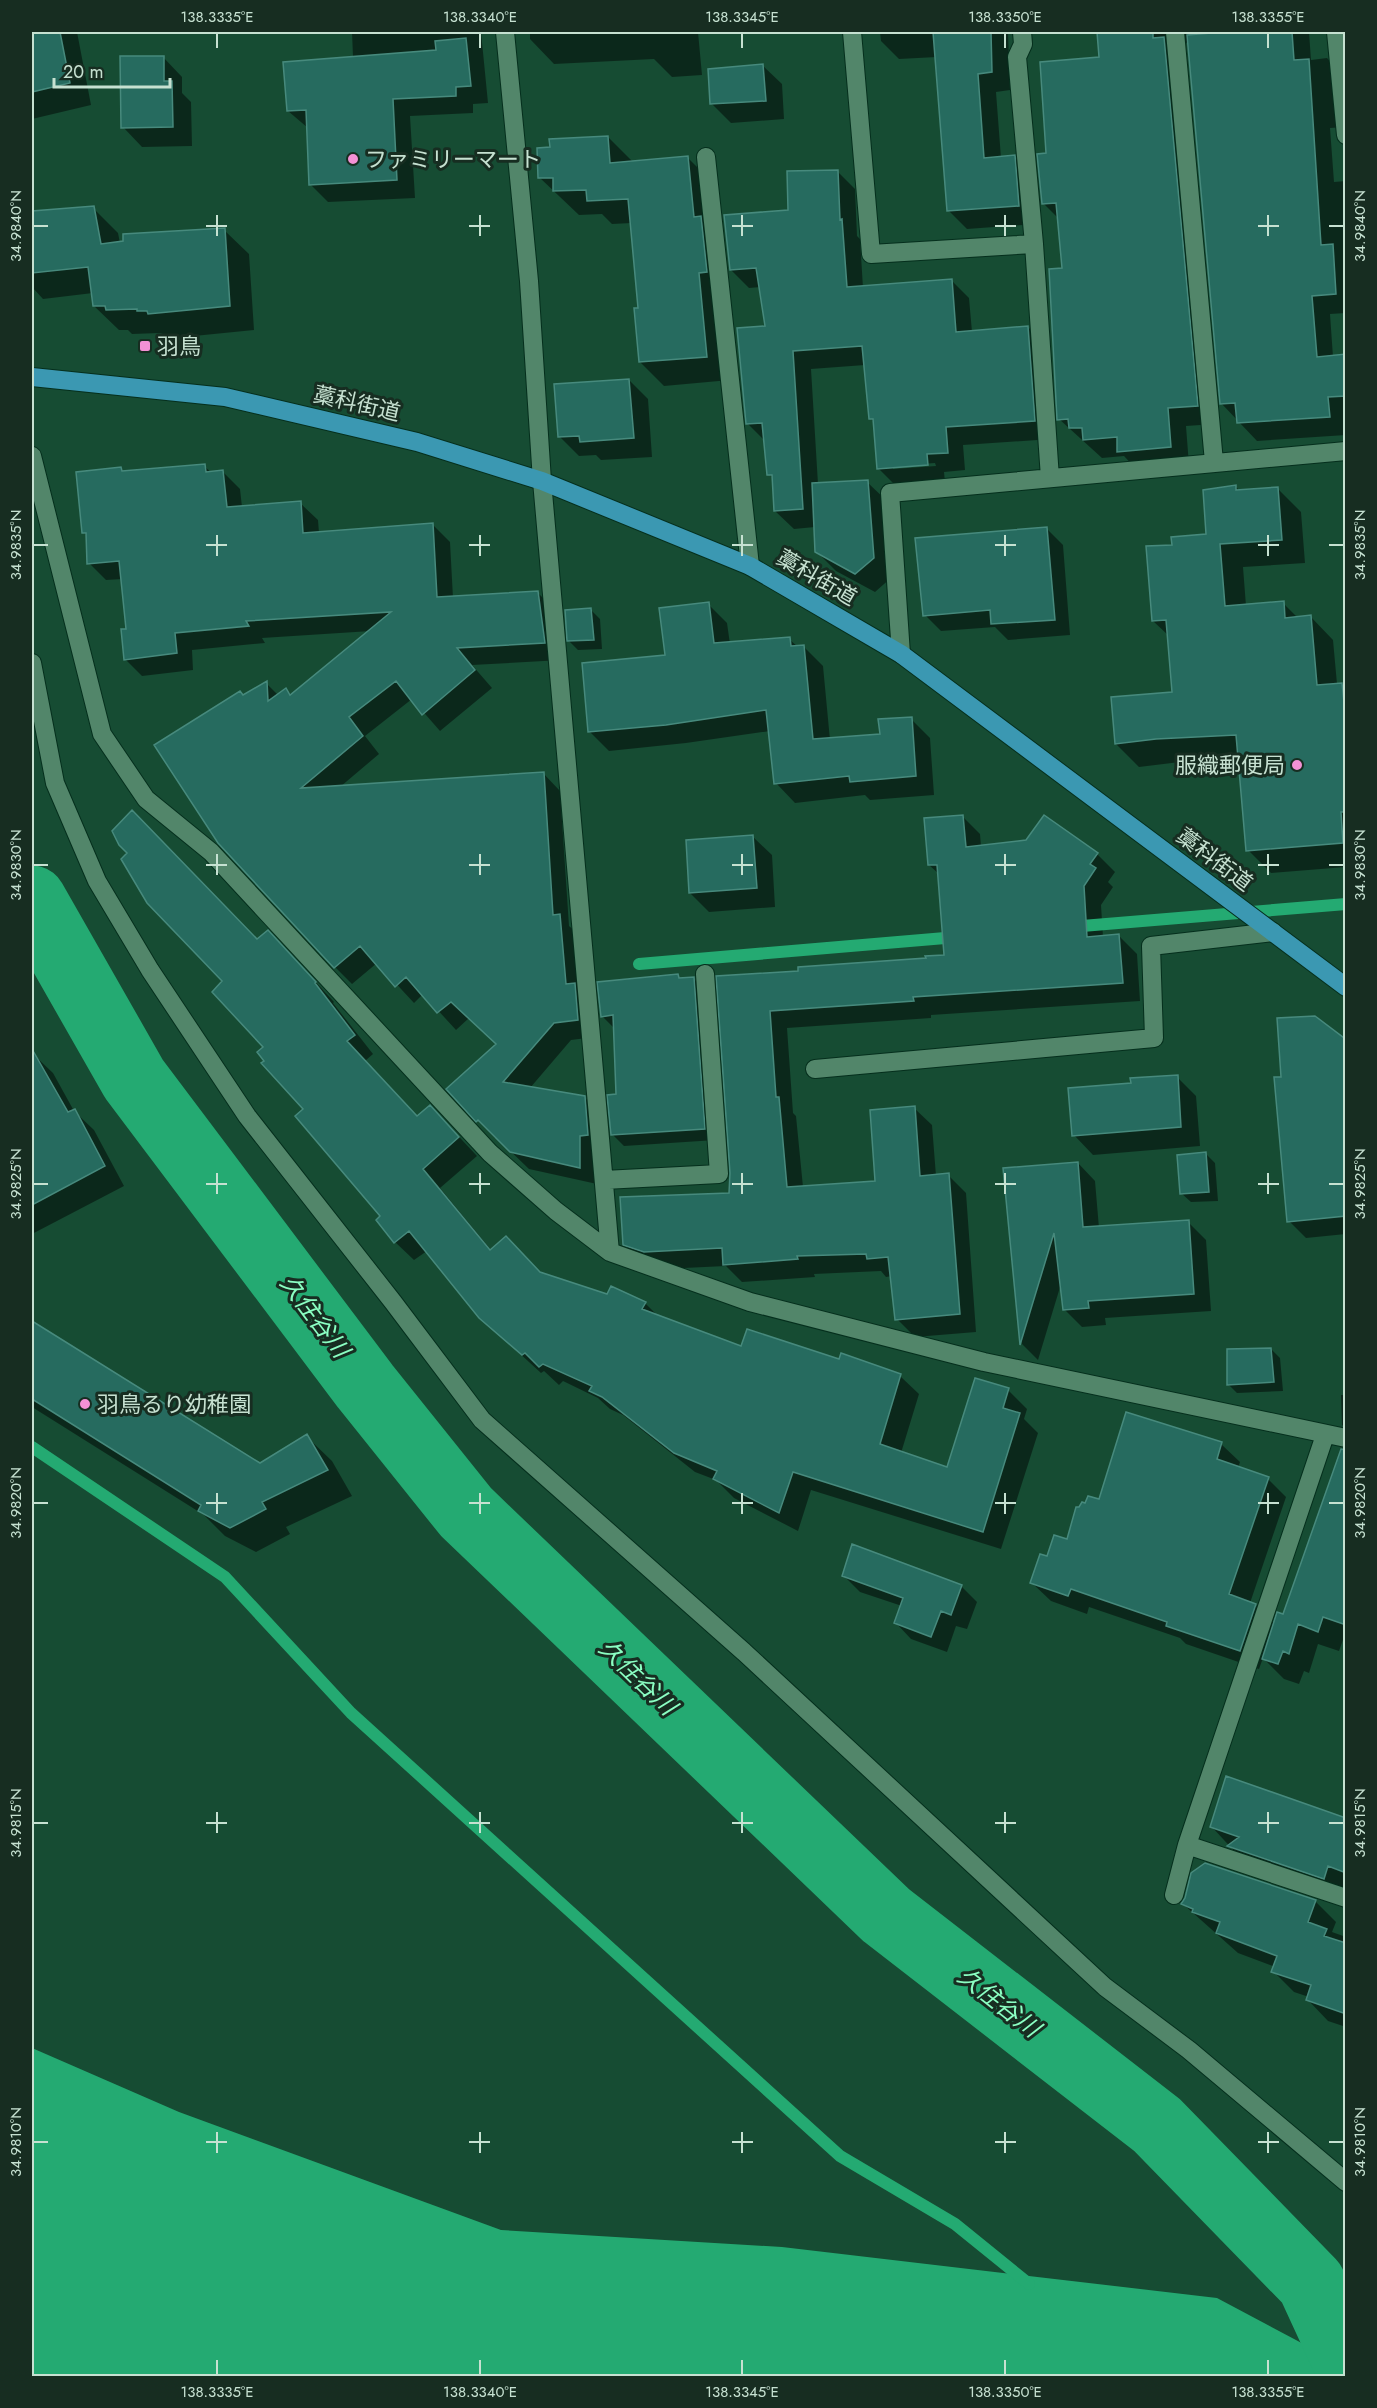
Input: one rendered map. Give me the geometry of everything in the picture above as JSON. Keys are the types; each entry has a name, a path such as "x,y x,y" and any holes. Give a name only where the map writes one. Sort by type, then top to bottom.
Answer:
{"highway":[{"name":"藁科街道","path":"32,377 225,397 417,442 542,481 750,566 901,654 1346,987"}],"street":[{"path":"505,32 530,281 542,481 610,1252"},
{"path":"852,32 871,254 1034,244"},
{"path":"1022,32 1023,44 1017,57 1034,244 1050,478"},
{"path":"1175,32 1214,462"},
{"path":"1336,32 1346,135"},
{"path":"706,157 750,566"},
{"path":"901,654 890,493 1346,451"},
{"path":"32,456 102,734 146,799 211,852 490,1153 556,1211 610,1252 750,1302 984,1362 1346,1438"},
{"path":"32,663 55,783 97,880 150,970 247,1116 386,1292 482,1420 744,1652 1105,1987 1189,2050 1346,2182"},
{"path":"815,1069 1154,1038 1151,946 1273,932"},
{"path":"604,1180 719,1174 705,974"},
{"path":"1174,1895 1187,1845 1325,1435"},
{"path":"1187,1845 1346,1898"}],"shaded area":[{"path":"32,2048 179,2112 501,2230 782,2247 1217,2298 1345,2366 1345,2376 32,2376"}],"building":[{"path":"32,32 60,32 70,83 32,92"},
{"path":"933,32 991,32 992,72 978,74 984,158 1015,155 1019,206 947,211"},
{"path":"1097,32 1153,32 1153,38 1164,37 1198,406 1168,408 1171,447 1117,452 1117,437 1083,440 1082,428 1069,428 1068,419 1057,420 1049,269 1062,268 1056,203 1042,204 1037,154 1046,153 1040,62 1099,57"},
{"path":"1224,32 1292,32 1294,60 1309,59 1321,245 1333,244 1336,294 1312,296 1317,357 1346,354 1346,396 1328,397 1330,417 1237,423 1235,403 1220,404 1187,35"},
{"path":"466,38 471,86 456,87 456,96 393,99 397,180 309,185 306,110 287,111 283,62 436,50 435,41"},
{"path":"120,56 164,56 164,81 172,81 173,127 121,128"},
{"path":"763,64 766,101 710,104 708,69"},
{"path":"608,136 610,163 688,156 694,217 701,216 707,272 699,273 707,357 639,362 634,308 638,308 628,199 587,201 586,190 553,191 553,178 538,178 537,148 550,147 549,139"},
{"path":"838,170 840,220 842,219 847,287 952,279 956,332 1028,326 1035,421 946,427 948,453 927,454 928,465 877,469 873,419 869,419 862,346 793,351 803,509 774,511 772,475 767,475 762,423 746,424 737,328 765,326 756,268 730,270 724,215 788,210 787,171"},
{"path":"94,206 101,244 123,241 123,234 225,228 230,306 148,314 147,311 137,311 137,309 106,310 105,306 93,306 88,267 32,273 32,211"},
{"path":"629,379 634,438 580,442 579,436 558,437 554,384"},
{"path":"205,464 206,472 223,470 227,507 301,501 303,533 433,523 437,597 538,591 545,643 457,648 475,670 422,715 396,681 349,717 363,736 301,788 544,772 553,915 560,914 566,984 575,983 578,1020 554,1023 503,1082 585,1096 588,1135 580,1136 580,1168 510,1152 478,1120 476,1122 446,1089 496,1044 451,1002 437,1013 406,977 395,987 360,946 334,968 218,843 154,745 240,691 243,695 267,681 268,701 286,688 290,695 391,612 246,621 249,626 175,633 177,653 124,660 121,629 126,629 119,561 87,564 86,533 82,533 76,472 121,467 122,471"},
{"path":"868,480 874,558 855,574 815,552 812,483"},
{"path":"1236,485 1236,490 1278,487 1282,540 1220,544 1225,606 1284,601 1285,618 1311,615 1317,685 1342,683 1346,721 1346,812 1341,812 1343,843 1246,851 1236,735 1156,739 1115,744 1111,697 1172,692 1166,620 1152,621 1146,546 1172,545 1171,537 1206,534 1203,490"},
{"path":"1047,527 1055,620 991,624 990,610 923,616 915,538"},
{"path":"709,602 714,643 790,637 791,646 804,645 813,739 880,734 878,719 912,717 916,776 850,782 849,776 774,784 766,710 666,725 588,732 582,663 665,655 659,608"},
{"path":"591,608 594,640 567,641 565,610"},
{"path":"132,810 257,939 268,930 316,982 355,1035 347,1041 417,1116 430,1105 459,1137 423,1169 490,1250 506,1236 540,1272 607,1294 611,1286 646,1302 642,1309 741,1346 747,1329 839,1359 841,1353 901,1374 880,1444 947,1467 975,1378 1009,1388 1003,1408 1020,1413 983,1532 793,1472 779,1513 713,1479 717,1471 674,1453 602,1397 589,1391 592,1386 543,1364 539,1367 525,1353 522,1355 479,1318 409,1231 394,1243 376,1220 380,1216 295,1116 303,1109 261,1063 264,1061 257,1052 263,1047 212,992 222,981 147,903 121,859 127,853 119,845 112,831"},
{"path":"963,815 966,847 1026,840 1044,815 1098,853 1090,864 1096,868 1084,886 1087,937 1119,934 1123,983 913,997 914,1001 770,1011 776,1097 779,1097 787,1187 875,1181 870,1110 915,1106 920,1176 949,1173 960,1314 895,1320 888,1257 867,1259 866,1254 797,1256 798,1259 723,1265 722,1248 644,1252 623,1245 620,1197 729,1193 730,1173 716,976 798,971 798,967 944,955 937,865 928,865 924,818"},
{"path":"753,835 757,888 689,893 686,840"},
{"path":"678,974 679,978 694,977 705,1129 611,1135 607,1095 616,1094 613,1015 601,1017 597,982"},
{"path":"1315,1016 1344,1038 1346,1216 1287,1222 1274,1077 1281,1077 1277,1018"},
{"path":"32,1049 68,1112 75,1109 105,1166 32,1205"},
{"path":"1178,1075 1181,1127 1072,1136 1068,1088 1131,1083 1130,1078"},
{"path":"1206,1152 1209,1192 1180,1194 1177,1155"},
{"path":"1078,1162 1083,1227 1189,1220 1194,1294 1088,1301 1089,1308 1063,1310 1054,1233 1020,1345 1003,1168"},
{"path":"32,1321 260,1463 307,1434 328,1470 262,1502 266,1509 230,1528 198,1511 201,1505 32,1399"},
{"path":"1271,1348 1274,1382 1227,1385 1227,1349"},
{"path":"1126,1412 1222,1442 1217,1459 1269,1477 1229,1594 1256,1604 1240,1651 1166,1626 1167,1622 1071,1589 1068,1596 1030,1583 1040,1554 1047,1556 1054,1535 1067,1539 1076,1507 1079,1507 1082,1502 1085,1503 1088,1496 1099,1499"},
{"path":"1341,1449 1346,1450 1346,1625 1323,1617 1318,1632 1298,1624 1289,1654 1283,1651 1278,1664 1262,1659 1277,1612 1283,1614"},
{"path":"852,1544 962,1585 951,1615 941,1611 931,1637 894,1623 903,1598 842,1576"},
{"path":"1226,1776 1346,1818 1346,1873 1328,1866 1324,1879 1227,1846 1239,1837 1210,1827"},
{"path":"1205,1863 1316,1900 1308,1922 1327,1929 1324,1936 1346,1943 1346,2014 1306,2000 1311,1985 1271,1972 1277,1956 1216,1933 1220,1922 1192,1912 1193,1909 1181,1904 1185,1898 1191,1873"}],"waterway":[{"name":"久住谷川","path":"32,900 134,1079 365,1386 466,1512 886,1915 1157,2125 1311,2283 1346,2359"},
{"path":"1070,927 1346,904"},
{"path":"639,964 957,937"},
{"path":"32,1447 225,1577 351,1713 840,2156 955,2224 1029,2284"}],"place":[{"name":"ファミリーマート","path":"353,159"},
{"name":"羽鳥","path":"145,346"},
{"name":"服織郵便局","path":"1297,765"},
{"name":"羽鳥るり幼稚園","path":"85,1404"}]}
